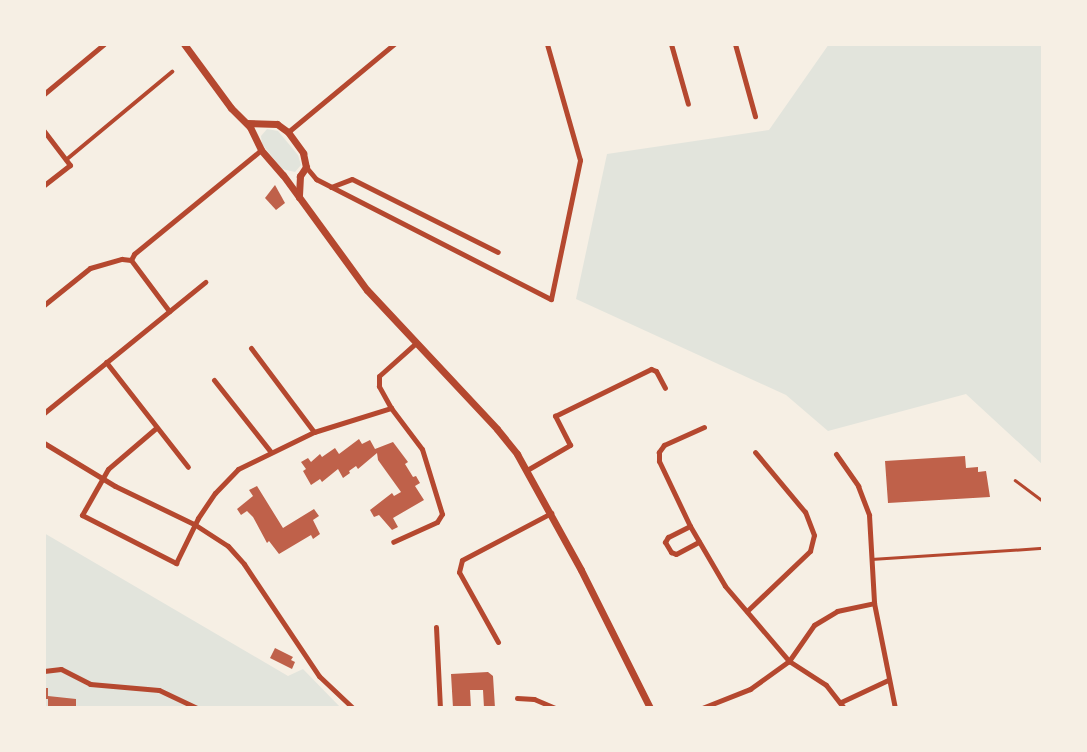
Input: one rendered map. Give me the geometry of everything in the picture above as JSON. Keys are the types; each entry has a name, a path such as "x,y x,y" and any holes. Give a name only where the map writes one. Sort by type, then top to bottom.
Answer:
{"main road":[{"path":"184,44 246,123 261,150 283,175 367,290 498,429 527,470 650,708"},
{"path":"246,123 277,124 288,132 303,153 300,201"},
{"path":"256,138 257,131 263,124"},
{"path":"283,175 303,172"}],"street":[{"path":"44,94 104,44"},
{"path":"288,132 394,44"},
{"path":"303,172 551,299 579,160 547,44"},
{"path":"671,44 688,104"},
{"path":"735,44 755,116"},
{"path":"66,160 172,72"},
{"path":"44,131 70,165 44,185"},
{"path":"131,260 134,254 261,150"},
{"path":"331,187 352,179 498,252"},
{"path":"44,305 90,268 122,259 131,260 169,311"},
{"path":"44,413 205,282"},
{"path":"393,542 436,522 442,514 422,449 391,408 379,386 379,376 416,342"},
{"path":"251,348 314,432"},
{"path":"106,362 188,467"},
{"path":"527,470 570,445 555,416 651,369 656,371 665,388"},
{"path":"214,380 270,451"},
{"path":"156,428 101,477 82,515 176,563 194,524 215,492 238,469 270,451 314,432 391,408"},
{"path":"704,427 664,445 659,452 659,461 690,526 725,586 789,661 826,685 842,705 888,680"},
{"path":"44,443 101,477 194,524 228,546 244,564 319,676 353,708"},
{"path":"747,611 810,551 814,535 805,512 755,452"},
{"path":"836,454 858,485 869,514 874,603 895,708"},
{"path":"498,642 460,572 463,560 551,513"},
{"path":"690,526 668,537 665,542 671,552 676,554 699,542"},
{"path":"702,708 750,689 789,661 814,625 837,611 874,603"},
{"path":"436,626 440,708"},
{"path":"44,671 61,669 90,684 159,690 197,708"},
{"path":"517,698 534,699 555,708"}],"lane":[{"path":"1014,480 1043,501"},
{"path":"871,558 1043,548"}],"shaded area":[{"path":"829,44 1043,44 1043,465 966,394 828,431 786,395 576,299 607,154 769,130"},
{"path":"267,129 278,131 298,155 301,165 295,172 282,169 262,144 261,136"},
{"path":"44,533 288,676 303,669 341,708 44,708"}],"building":[{"path":"275,185 285,203 276,210 265,198"},
{"path":"359,439 362,444 370,440 375,449 393,442 408,462 405,464 413,477 416,476 420,483 415,486 424,500 393,518 398,527 392,530 379,515 374,517 370,510 392,493 394,496 401,492 378,460 377,453 343,478 338,469 322,482 320,479 311,485 303,471 306,469 301,462 308,458 311,462 320,454 322,457 335,448 339,454"},
{"path":"965,456 966,468 978,467 978,472 986,471 990,497 888,503 885,461"},
{"path":"257,486 283,528 314,509 319,516 313,520 320,534 313,539 311,535 279,554 269,541 267,543 253,517 247,511 241,515 237,509 253,496 249,490"},
{"path":"275,648 293,657 291,660 295,662 292,669 270,658"},
{"path":"488,672 493,676 495,708 484,708 483,690 470,690 471,708 453,708 451,674"},
{"path":"44,688 48,688 48,696 76,699 76,708 48,707 48,699 44,699"}]}
